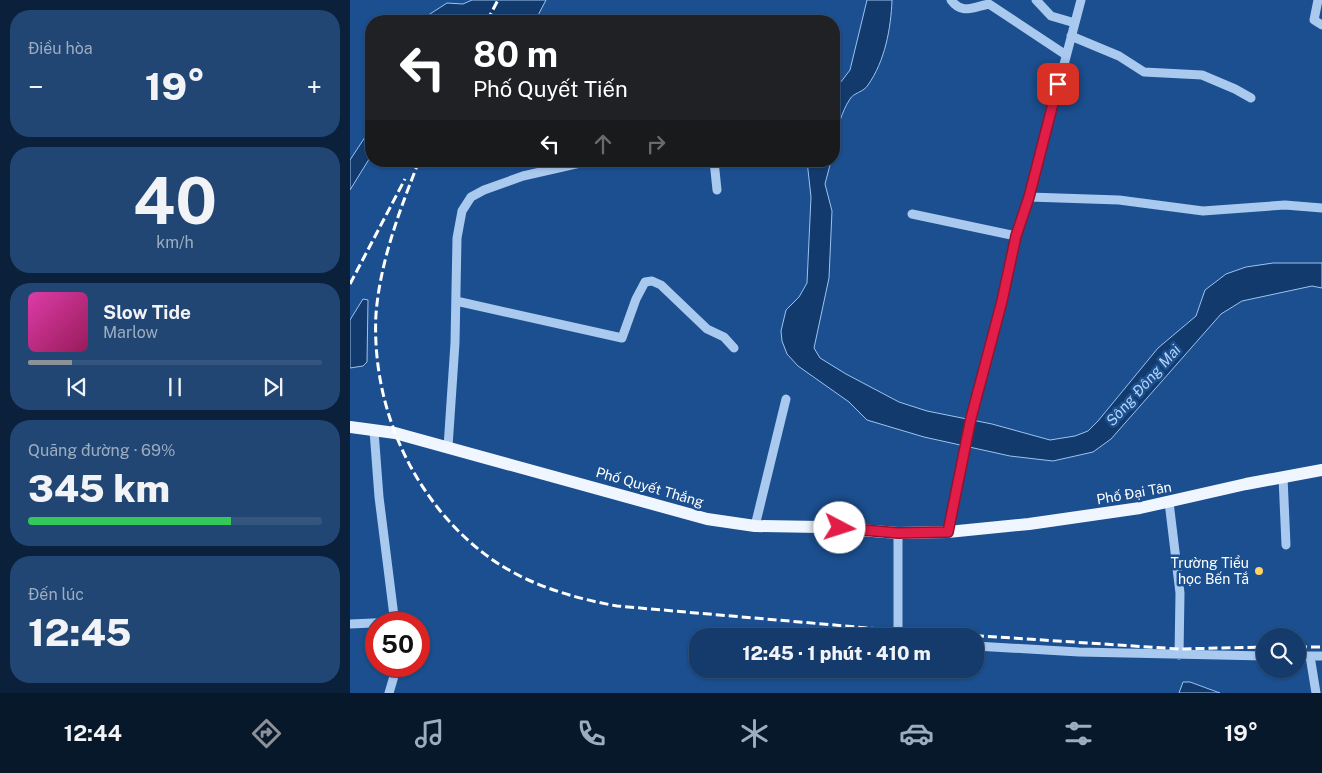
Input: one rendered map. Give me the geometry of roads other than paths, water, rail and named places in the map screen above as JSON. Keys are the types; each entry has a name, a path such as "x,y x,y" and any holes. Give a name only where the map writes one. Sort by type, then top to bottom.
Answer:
{"main road":[{"name":"Phố Quyết Thắng","path":"350,427 395,433 707,519 755,526 821,527 898,533 948,532"},
{"name":"Phố Đại Tân","path":"948,532 1029,524 1170,502 1283,476 1322,470"}],"street":[{"path":"951,0 958,9 967,11 989,4 1066,55"},
{"path":"1036,0 1051,16 1075,23"},
{"path":"948,532 971,418 1002,301 1016,236 1029,197 1081,0"},
{"path":"1318,0 1314,20 1322,24"},
{"path":"1071,36 1119,56 1144,72 1202,75 1251,98"},
{"path":"448,447 458,225 462,211 471,198 523,176 563,167"},
{"path":"715,167 717,190"},
{"path":"1029,197 1119,200 1203,211 1285,205 1322,208"},
{"path":"912,214 1016,236"},
{"path":"456,301 622,338 636,299 645,282 652,281 661,285 698,322 715,335 724,337 734,348"},
{"path":"755,526 786,399"},
{"path":"374,431 379,498 394,612"},
{"path":"1283,476 1286,546"},
{"path":"1170,502 1180,593 1179,655"},
{"path":"898,533 898,628"},
{"path":"350,624 365,624"},
{"path":"984,646 1179,655 1256,656"},
{"path":"1306,656 1322,656"},
{"path":"1310,656 1316,693"},
{"path":"389,693 394,677"}],"water":[{"path":"472,0 546,0 538,15 428,15 447,3 463,4"},
{"path":"867,0 892,0 886,44 879,66 868,85 851,97 840,122 840,83 850,70"},
{"path":"365,137 365,166 350,190 350,160"},
{"name":"Sông Đông Mai","path":"808,167 829,167 825,184 832,211 829,278 814,348 820,358 899,402 927,411 992,424 1050,440 1075,436 1088,431 1158,348 1196,316 1205,290 1226,274 1246,267 1273,263 1322,263 1322,288 1312,286 1242,301 1221,314 1111,439 1093,452 1053,461 1010,456 924,437 867,420 849,402 798,366 787,354 782,341 781,331 786,310 799,297 807,283 811,197"},
{"path":"363,299 368,300 367,362 363,366 350,368 350,320"},
{"path":"1183,682 1190,682 1220,693 1179,693"}],"railway":[{"path":"490,15 498,0"},
{"path":"417,167 386,255 378,294 376,349 381,384 390,418 403,451 419,481 439,510 463,536 490,558 520,576 551,589 617,606 891,630 1179,649 1256,647"},
{"path":"350,284 405,179"},
{"path":"1306,647 1322,647"}],"place":[{"name":"Trường Tiểu học Bến Tắ","path":"1259,571"}]}
